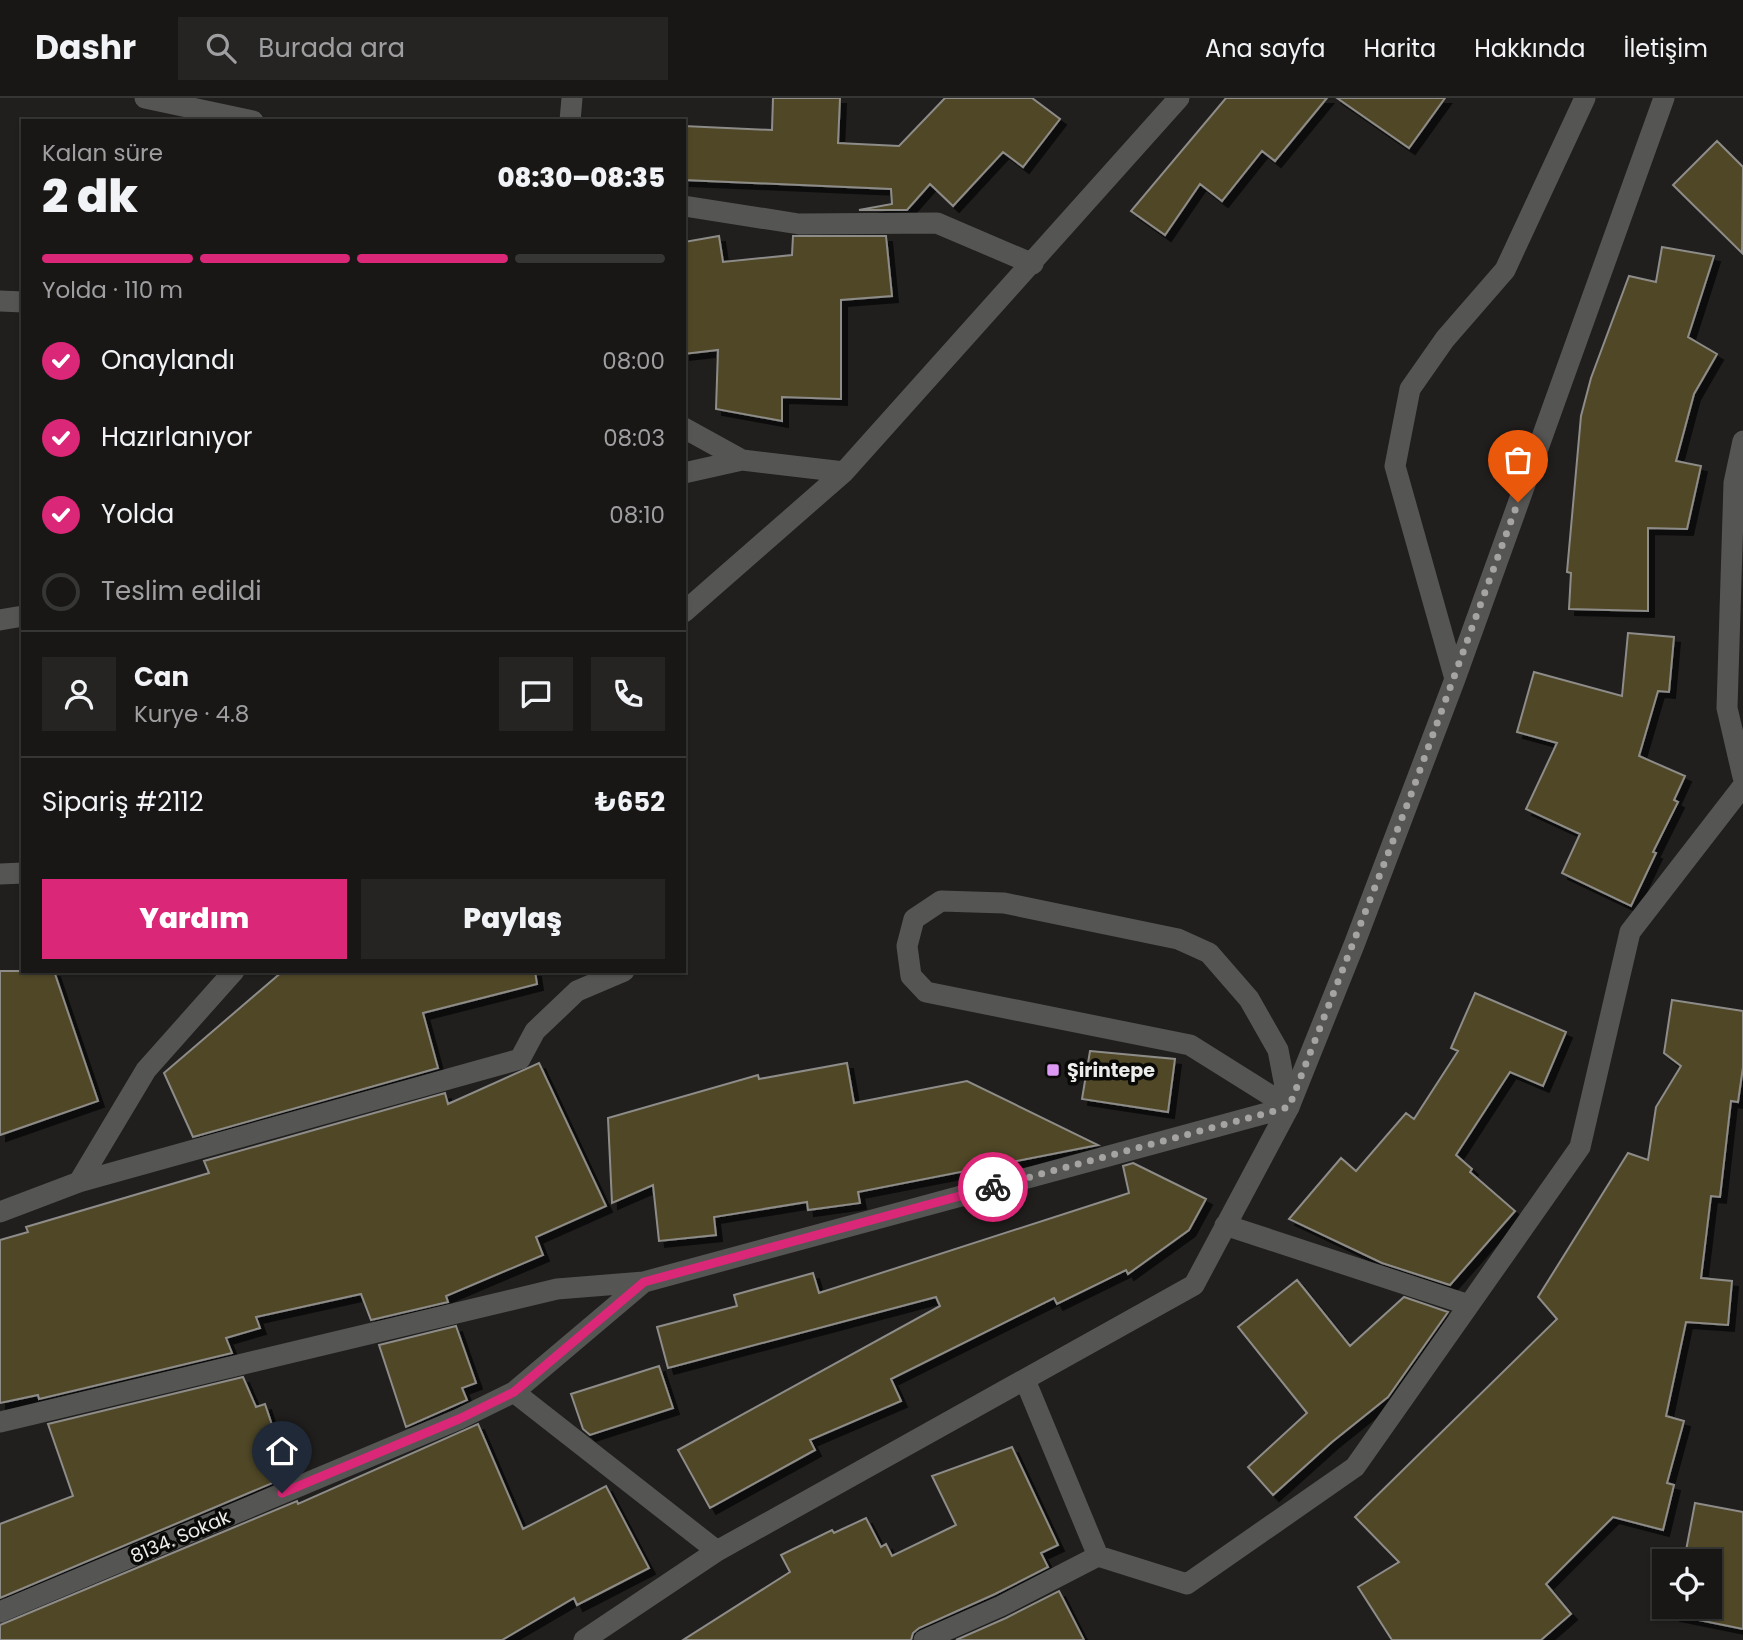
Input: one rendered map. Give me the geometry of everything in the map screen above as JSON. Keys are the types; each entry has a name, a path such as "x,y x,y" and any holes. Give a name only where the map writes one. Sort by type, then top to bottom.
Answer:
{"street":[{"path":"570,119 572,98"},
{"path":"686,610 844,472 1179,98"},
{"path":"1455,679 1395,467 1410,389 1445,339 1505,270 1585,98"},
{"path":"584,1640 717,1551 1194,1285 1289,1107 1354,945 1455,679 1664,98"},
{"path":"149,106 239,119"},
{"path":"686,206 799,224 937,223 1033,264"},
{"path":"0,301 21,302"},
{"path":"686,429 742,460"},
{"path":"1743,441 1734,483 1727,708 1743,777"},
{"path":"686,473 742,460 844,472"},
{"path":"0,620 21,615"},
{"path":"924,1640 1001,1606 1098,1556 1187,1584 1354,1467 1580,1147 1630,932 1743,786"},
{"path":"0,874 21,873"},
{"path":"941,901 1004,903 1178,939 1209,953 1249,999 1278,1050 1289,1107 1190,1045 926,992 911,976 907,946 914,919 941,901"},
{"path":"79,1182 146,1069 231,973"},
{"path":"0,1212 79,1182 520,1059 535,1031 577,991 619,973"},
{"name":"8134. Sokak","path":"0,1612 459,1419 514,1392 644,1282 1289,1107"},
{"path":"1225,1225 1469,1305"},
{"path":"0,1422 556,1289 644,1282"},
{"path":"1025,1380 1098,1556"},
{"path":"514,1392 717,1551"}],"building":[{"path":"773,98 840,98 838,143 899,146 945,98 1032,98 1060,119 1023,167 1003,152 953,206 930,184 907,210 859,210 892,204 891,189 686,180 686,126 772,130"},
{"path":"1226,98 1327,98 1275,161 1262,151 1222,201 1200,184 1165,235 1131,211"},
{"path":"1337,98 1445,98 1409,148"},
{"path":"1717,141 1743,167 1742,253 1673,185"},
{"path":"719,236 723,262 792,255 793,236 886,236 892,296 841,300 841,399 782,397 782,421 716,409 718,350 686,354 686,242"},
{"path":"1662,247 1714,256 1688,337 1717,354 1694,394 1676,461 1701,466 1687,529 1648,528 1648,611 1569,609 1571,573 1567,572 1581,416 1591,378 1629,276 1656,282"},
{"path":"1628,633 1674,637 1669,692 1658,691 1639,756 1685,776 1674,800 1678,802 1653,852 1656,853 1631,906 1562,873 1580,834 1526,809 1557,743 1517,732 1534,672 1622,696"},
{"path":"0,971 55,973 98,1101 0,1135"},
{"path":"281,973 535,973 537,984 423,1013 438,1068 193,1137 164,1073"},
{"path":"1475,993 1566,1032 1543,1086 1510,1072 1456,1155 1472,1169 1470,1172 1515,1211 1450,1285 1382,1263 1289,1219 1341,1158 1356,1171 1406,1113 1414,1119 1458,1051 1451,1048"},
{"path":"1672,1000 1743,1011 1743,1067 1738,1102 1731,1101 1720,1197 1711,1196 1701,1278 1732,1281 1728,1325 1686,1322 1666,1416 1684,1421 1667,1483 1674,1485 1663,1530 1613,1517 1546,1584 1571,1614 1541,1640 1392,1640 1358,1587 1399,1562 1355,1517 1557,1319 1538,1297 1628,1153 1648,1160 1656,1107 1681,1066 1664,1053"},
{"path":"1090,1051 1175,1059 1168,1112 1082,1099"},
{"path":"539,1063 606,1206 536,1237 543,1255 446,1296 448,1302 371,1320 361,1294 256,1317 260,1328 226,1338 232,1353 39,1399 38,1395 0,1403 0,1240 28,1232 26,1227 209,1173 204,1161 445,1093 448,1104"},
{"path":"847,1063 854,1103 967,1081 1098,1145 858,1192 860,1203 808,1210 807,1202 714,1217 716,1235 659,1241 653,1185 612,1203 608,1118 758,1075 759,1079"},
{"path":"1133,1163 1206,1199 1189,1230 1128,1274 1126,1270 1057,1304 1054,1298 891,1379 901,1401 810,1440 815,1450 710,1508 678,1450 940,1306 936,1297 668,1368 657,1327 737,1306 734,1295 813,1273 819,1293 1129,1193 1123,1166"},
{"path":"1297,1280 1350,1346 1404,1297 1448,1312 1388,1397 1273,1495 1248,1467 1307,1413 1238,1327"},
{"path":"456,1326 476,1383 462,1388 467,1400 406,1427 379,1345"},
{"path":"659,1366 673,1408 590,1435 583,1429 571,1394"},
{"path":"243,1377 256,1407 265,1404 289,1476 0,1598 0,1524 73,1496 48,1424"},
{"path":"478,1424 523,1529 606,1486 649,1568 577,1605 574,1598 502,1640 0,1640 0,1625 297,1501 298,1504"},
{"path":"1012,1447 1058,1545 1041,1553 1048,1567 919,1628 913,1633 911,1640 683,1640 790,1572 781,1555 832,1530 834,1533 866,1518 881,1547 886,1544 892,1556 956,1525 932,1476"},
{"path":"1695,1503 1743,1512 1743,1629 1694,1619 1722,1619 1722,1549 1686,1549"},
{"path":"1059,1591 1084,1640 956,1640 1006,1618"}],"way so far":[{"path":"993,1187 1289,1107 1455,679 1518,502"}],"place":[{"name":"Şirintepe","path":"1053,1070"}],"route":[{"path":"282,1493 459,1419 514,1392 644,1282 993,1187"}]}
